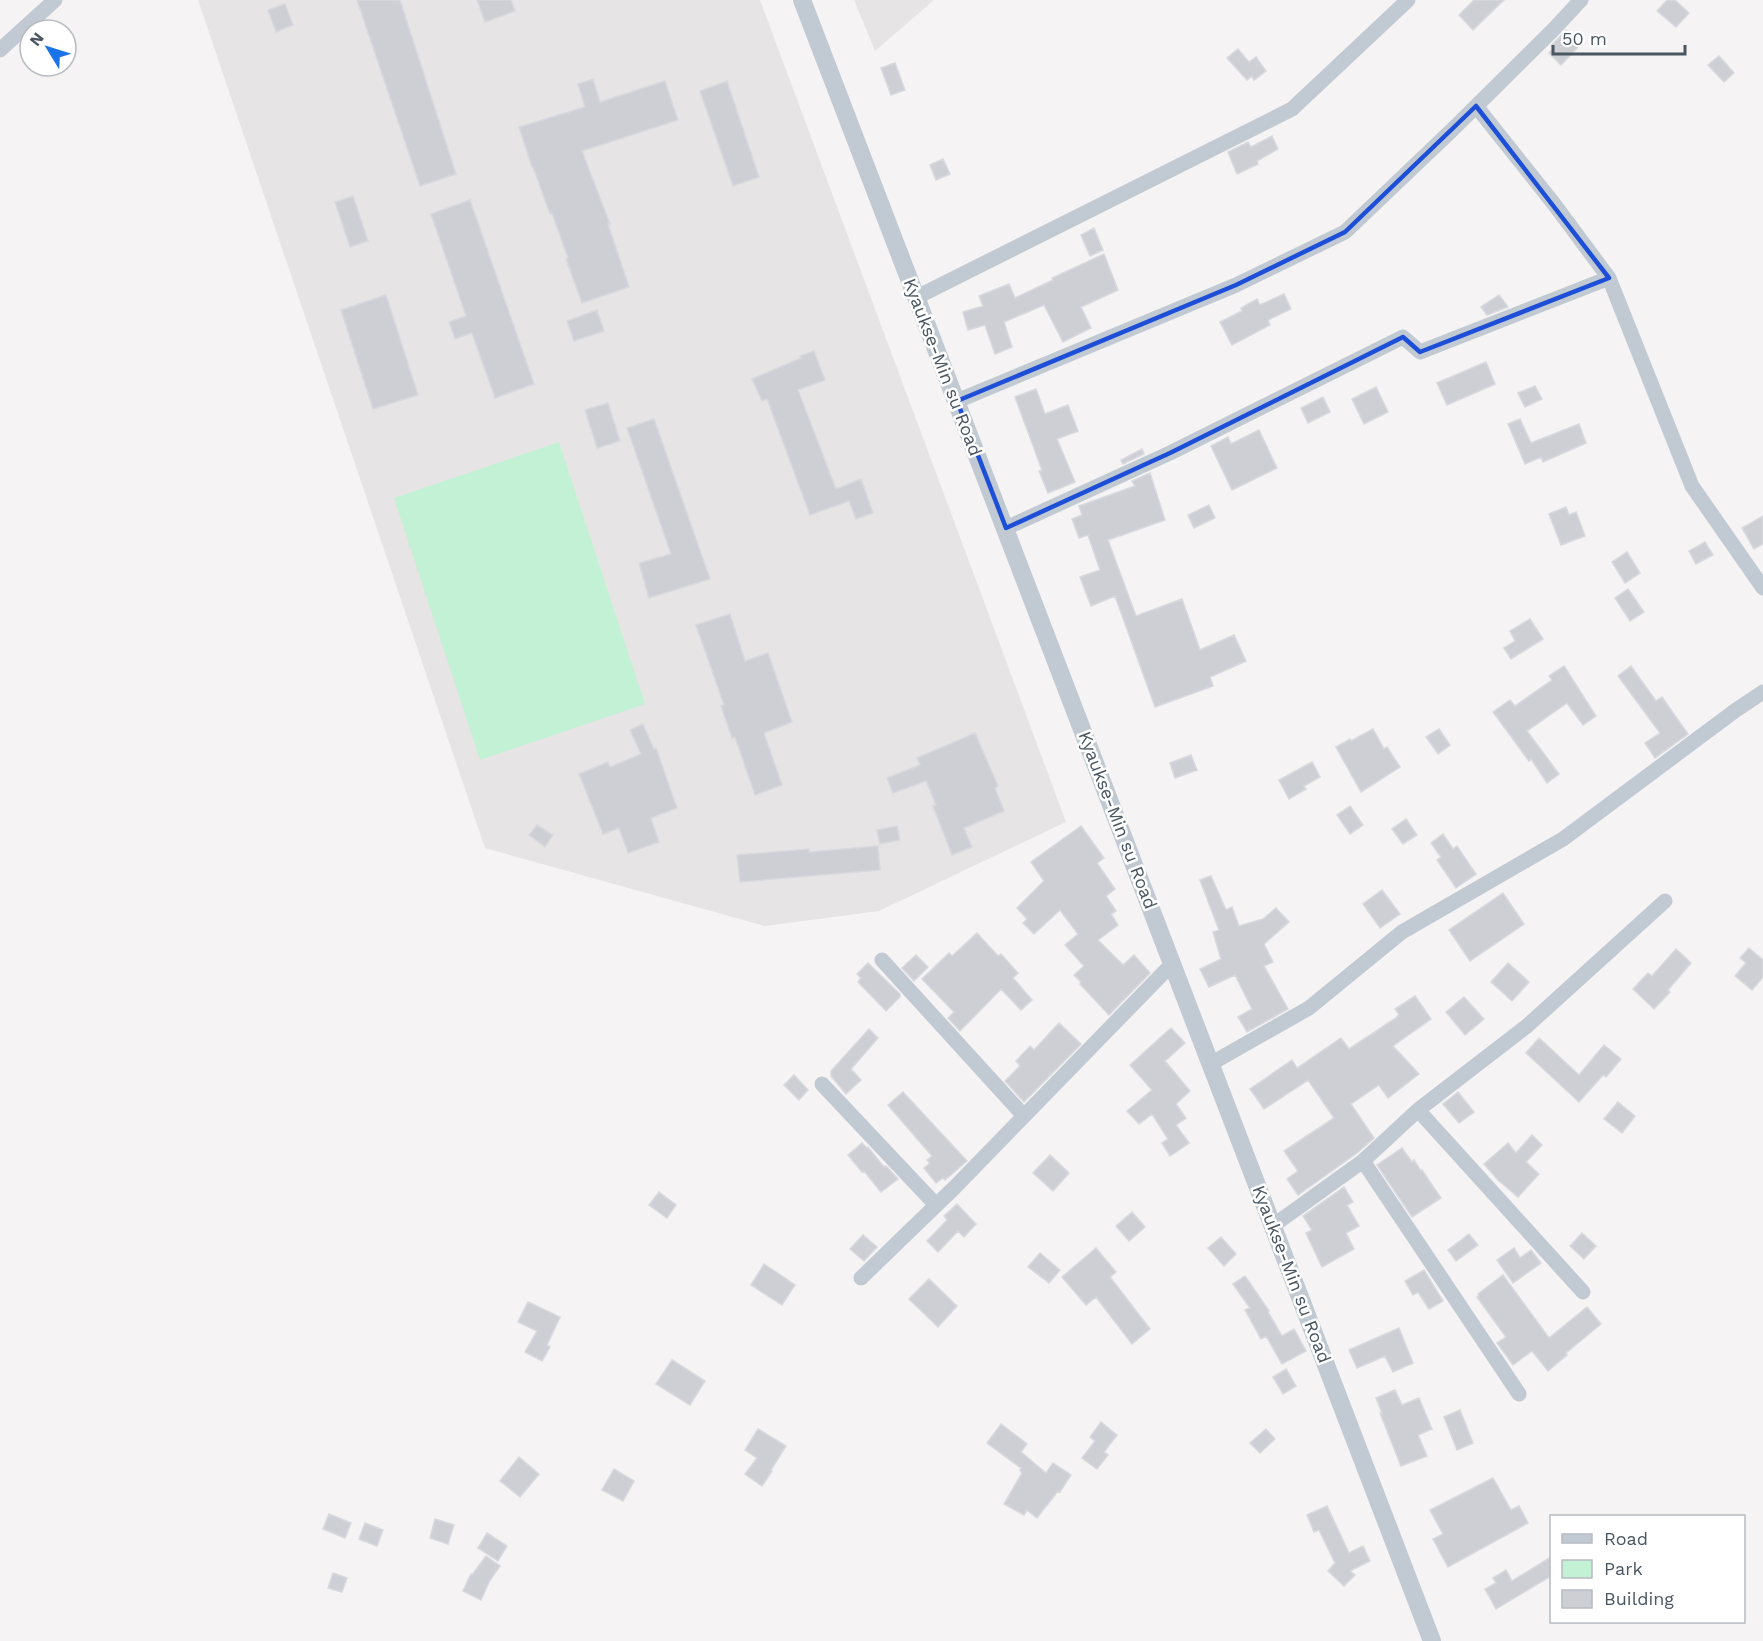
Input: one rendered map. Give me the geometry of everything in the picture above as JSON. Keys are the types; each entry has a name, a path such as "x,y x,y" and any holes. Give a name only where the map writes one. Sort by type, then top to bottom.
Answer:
{"street":[{"path":"0,50 54,0"},
{"name":"Kyaukse-Min su Road","path":"802,0 1432,1641"},
{"path":"917,297 1292,109 1408,0"},
{"path":"957,401 1236,285 1345,232 1476,106 1581,0"},
{"path":"1476,106 1609,278 1692,486 1763,588"},
{"path":"1006,528 1170,453 1403,336 1420,352 1609,278"},
{"path":"1212,1063 1309,1008 1402,932 1563,839 1763,692"},
{"path":"1274,1225 1363,1161 1419,1110 1527,1026 1665,901"},
{"path":"882,960 1024,1116"},
{"path":"861,1278 936,1205 1173,963"},
{"path":"822,1084 936,1205"},
{"path":"1419,1110 1583,1292"},
{"path":"1363,1161 1520,1395"}],"highlighted area":[{"path":"1476,106 1609,278 1420,352 1403,337 1170,453 1006,528 957,401 1236,285 1345,232"}],"shaded area":[{"path":"198,0 760,0 1066,822 879,911 765,926 485,848"},
{"path":"854,0 934,0 875,51"}],"green space":[{"path":"559,442 645,704 480,760 394,498"}],"building":[{"path":"357,0 400,0 456,174 420,186"},
{"path":"477,0 511,0 515,11 485,22"},
{"path":"1474,0 1504,0 1473,30 1459,15"},
{"path":"1667,0 1675,0 1689,13 1676,27 1657,11"},
{"path":"285,4 293,25 276,32 268,10"},
{"path":"1566,30 1581,44 1561,65 1549,53 1553,48 1551,46"},
{"path":"1238,49 1249,62 1256,57 1266,71 1254,80 1252,76 1247,80 1227,58"},
{"path":"1719,56 1734,73 1724,82 1708,65"},
{"path":"895,63 905,90 891,95 881,68"},
{"path":"593,79 600,102 665,81 678,120 582,151 610,224 608,224 629,287 582,303 552,213 550,214 519,127 585,107 578,84"},
{"path":"727,81 759,177 733,186 700,91"},
{"path":"1272,136 1278,149 1257,161 1258,164 1237,174 1228,152 1248,142 1251,147"},
{"path":"943,159 950,174 936,180 930,165"},
{"path":"353,196 368,241 350,247 335,202"},
{"path":"470,200 534,384 495,398 472,333 455,339 449,322 466,316 431,214"},
{"path":"1094,228 1103,250 1090,256 1081,235"},
{"path":"1104,254 1118,290 1081,307 1091,328 1063,342 1044,305 1004,322 1012,347 995,354 985,325 968,330 963,312 983,306 979,296 1009,284 1015,298"},
{"path":"1284,294 1291,309 1268,320 1270,325 1232,345 1220,322 1242,311 1241,308 1257,299 1260,305"},
{"path":"386,295 418,395 373,409 341,310"},
{"path":"1499,295 1508,307 1487,315 1481,307"},
{"path":"597,310 604,331 574,341 567,321"},
{"path":"814,351 825,380 798,390 836,489 861,479 873,513 856,519 849,501 810,515 767,399 762,401 752,379"},
{"path":"1486,362 1495,384 1447,405 1437,383"},
{"path":"1535,386 1542,399 1525,407 1518,393"},
{"path":"1376,387 1388,412 1364,424 1352,399"},
{"path":"1036,389 1045,414 1068,405 1078,431 1057,439 1075,482 1048,493 1039,471 1042,470 1015,397"},
{"path":"1323,397 1330,412 1308,423 1301,408"},
{"path":"608,403 620,441 597,448 585,410"},
{"path":"654,419 710,579 649,598 639,563 671,554 627,428"},
{"path":"1520,419 1531,443 1579,424 1586,443 1543,462 1541,457 1525,464 1508,424"},
{"path":"1259,430 1277,468 1232,490 1211,446 1228,437 1231,444"},
{"path":"1142,449 1144,454 1123,464 1121,460"},
{"path":"1150,473 1165,520 1108,540 1136,616 1182,599 1200,650 1234,635 1246,661 1210,677 1213,686 1155,707 1115,596 1091,606 1080,577 1100,570 1088,535 1079,538 1072,519 1082,515 1079,506 1135,486 1132,481"},
{"path":"1209,505 1215,518 1194,528 1188,515"},
{"path":"1566,507 1569,515 1576,512 1585,536 1561,545 1549,514"},
{"path":"1763,516 1763,544 1754,549 1742,528"},
{"path":"1705,542 1713,555 1696,564 1689,551"},
{"path":"1627,552 1640,573 1625,583 1612,562"},
{"path":"1628,589 1644,612 1630,621 1615,598"},
{"path":"730,614 745,661 768,653 792,722 764,733 782,785 755,795 735,737 732,738 721,706 724,705 696,625"},
{"path":"1530,619 1543,639 1511,659 1504,648 1515,641 1510,631"},
{"path":"1564,666 1596,716 1583,725 1567,703 1527,731 1559,774 1547,783 1493,712 1510,700 1515,706 1552,680 1549,676"},
{"path":"1631,666 1656,701 1662,697 1688,734 1655,758 1645,743 1660,733 1618,676"},
{"path":"643,724 654,749 656,748 677,808 651,818 659,842 628,853 619,828 603,834 579,774 608,762 610,767 641,754 630,730"},
{"path":"1373,729 1384,749 1387,747 1400,767 1361,792 1336,747"},
{"path":"1439,729 1450,745 1438,754 1426,737"},
{"path":"975,733 998,786 995,788 1004,811 964,828 972,847 952,855 926,781 893,793 887,778 920,765 917,758"},
{"path":"1191,755 1197,770 1175,778 1170,763"},
{"path":"1312,762 1320,777 1304,786 1306,789 1289,799 1279,780"},
{"path":"1350,806 1363,825 1350,834 1337,815"},
{"path":"1406,819 1417,835 1403,844 1392,829"},
{"path":"537,825 553,835 545,847 529,835"},
{"path":"897,826 900,840 880,844 877,830"},
{"path":"1081,826 1104,858 1097,863 1115,889 1106,896 1116,911 1111,914 1118,925 1098,940 1123,965 1134,955 1150,973 1109,1015 1074,975 1084,966 1065,945 1078,934 1060,910 1034,934 1023,923 1027,919 1017,908 1044,881 1031,862"},
{"path":"1443,834 1453,849 1457,846 1476,874 1456,888 1437,860 1441,857 1431,843"},
{"path":"878,846 880,870 740,882 737,855"},
{"path":"1211,876 1226,910 1232,907 1239,926 1263,919 1276,908 1289,922 1264,944 1273,962 1264,966 1288,1009 1247,1032 1238,1017 1252,1009 1235,975 1209,987 1200,969 1221,959 1213,932 1219,930 1200,880"},
{"path":"1382,890 1400,914 1380,928 1363,904"},
{"path":"1503,893 1524,924 1470,961 1449,930"},
{"path":"977,933 1018,973 1013,978 1032,1000 1021,1010 1001,989 960,1031 948,1018 954,1012 922,979 949,953 952,956"},
{"path":"1749,948 1763,960 1763,977 1752,990 1735,976 1746,963 1740,958"},
{"path":"1676,949 1691,963 1668,990 1670,992 1654,1009 1633,989 1648,973 1652,976"},
{"path":"916,955 928,967 914,981 902,968"},
{"path":"868,963 900,994 900,997 886,1011 858,982 861,978 857,974"},
{"path":"1508,963 1529,982 1512,1001 1491,982"},
{"path":"1415,996 1431,1019 1393,1046 1419,1074 1388,1098 1379,1085 1351,1104 1374,1138 1357,1153 1298,1195 1287,1179 1298,1171 1284,1151 1334,1118 1308,1080 1264,1109 1250,1089 1292,1060 1297,1068 1341,1038 1349,1049 1396,1018 1399,1014 1395,1009"},
{"path":"1464,997 1484,1019 1465,1035 1446,1012"},
{"path":"1059,1023 1081,1044 1024,1102 1005,1081 1020,1066 1016,1061 1030,1046 1034,1050"},
{"path":"1171,1028 1185,1043 1165,1061 1190,1091 1176,1104 1186,1118 1176,1125 1189,1143 1170,1156 1162,1143 1168,1139 1152,1114 1139,1124 1127,1111 1152,1090 1130,1065"},
{"path":"869,1029 878,1038 851,1069 861,1080 846,1094 831,1076 831,1071"},
{"path":"1539,1038 1579,1075 1604,1045 1621,1059 1606,1077 1603,1075 1579,1102 1526,1053"},
{"path":"794,1075 808,1090 799,1100 784,1085"},
{"path":"903,1092 967,1161 945,1180 943,1178 936,1183 924,1168 930,1163 927,1160 932,1156 888,1105"},
{"path":"1458,1092 1474,1112 1459,1123 1443,1104"},
{"path":"1618,1102 1635,1116 1622,1133 1604,1119"},
{"path":"1532,1135 1542,1145 1526,1162 1539,1174 1518,1197 1484,1164 1508,1143 1516,1153"},
{"path":"862,1143 898,1179 881,1192 848,1155"},
{"path":"1402,1148 1412,1162 1414,1160 1422,1170 1441,1198 1412,1217 1377,1165"},
{"path":"1050,1155 1069,1173 1053,1191 1033,1173"},
{"path":"1344,1187 1353,1202 1347,1205 1359,1226 1346,1233 1354,1249 1322,1267 1306,1233 1312,1230 1303,1216"},
{"path":"659,1192 676,1205 667,1218 649,1205"},
{"path":"957,1204 976,1224 964,1237 958,1231 938,1252 927,1241 947,1220 944,1216"},
{"path":"1132,1212 1145,1227 1129,1241 1116,1226"},
{"path":"1582,1233 1596,1246 1584,1259 1570,1246"},
{"path":"1469,1234 1478,1245 1456,1261 1448,1250"},
{"path":"863,1235 877,1247 864,1261 850,1249"},
{"path":"1221,1237 1236,1254 1224,1266 1208,1248"},
{"path":"1096,1248 1116,1272 1110,1277 1150,1329 1132,1344 1096,1297 1086,1305 1062,1277"},
{"path":"1514,1248 1520,1258 1531,1250 1541,1263 1513,1283 1497,1260"},
{"path":"1040,1253 1060,1270 1049,1283 1028,1267"},
{"path":"764,1264 795,1285 782,1305 751,1285"},
{"path":"1424,1270 1443,1301 1429,1309 1418,1292 1413,1295 1405,1281"},
{"path":"1503,1275 1549,1338 1587,1307 1601,1324 1548,1371 1532,1351 1513,1365 1497,1343 1506,1337 1477,1297"},
{"path":"1245,1276 1269,1311 1282,1336 1294,1329 1306,1351 1282,1364 1266,1336 1261,1339 1245,1310 1250,1308 1233,1284"},
{"path":"929,1279 957,1306 938,1327 909,1299"},
{"path":"528,1302 560,1317 547,1345 550,1347 542,1361 525,1352 537,1331 518,1322"},
{"path":"1399,1328 1413,1363 1393,1372 1385,1356 1357,1368 1349,1350"},
{"path":"672,1360 705,1381 690,1405 656,1384"},
{"path":"1286,1369 1296,1386 1283,1394 1273,1377"},
{"path":"1395,1390 1402,1405 1419,1398 1432,1429 1418,1435 1427,1456 1401,1466 1376,1398"},
{"path":"1460,1410 1473,1443 1457,1450 1444,1417"},
{"path":"1101,1422 1117,1435 1104,1452 1108,1455 1097,1469 1082,1458 1095,1441 1090,1437"},
{"path":"1001,1424 1027,1444 1021,1452 1046,1473 1053,1463 1071,1475 1060,1492 1058,1491 1037,1518 1027,1510 1024,1515 1004,1504 1022,1473 1021,1468 987,1443"},
{"path":"758,1429 786,1446 762,1486 745,1474 757,1458 745,1450"},
{"path":"1266,1429 1275,1439 1260,1453 1250,1443"},
{"path":"519,1457 539,1474 520,1497 500,1481"},
{"path":"614,1469 634,1481 623,1501 602,1490"},
{"path":"1493,1478 1511,1510 1519,1506 1528,1523 1448,1567 1433,1539 1443,1534 1430,1510"},
{"path":"1327,1506 1349,1553 1363,1546 1370,1561 1350,1571 1355,1575 1344,1586 1328,1571 1335,1563 1319,1530 1314,1532 1307,1515"},
{"path":"329,1514 351,1523 345,1538 323,1529"},
{"path":"435,1519 454,1525 448,1544 430,1538"},
{"path":"365,1523 383,1530 377,1546 359,1539"},
{"path":"487,1533 507,1546 498,1561 478,1548"},
{"path":"486,1556 500,1566 481,1600 463,1591 471,1574"},
{"path":"1550,1558 1550,1577 1496,1609 1485,1589 1496,1583 1493,1578 1506,1570 1512,1581"},
{"path":"333,1573 347,1578 342,1592 328,1588"}]}
